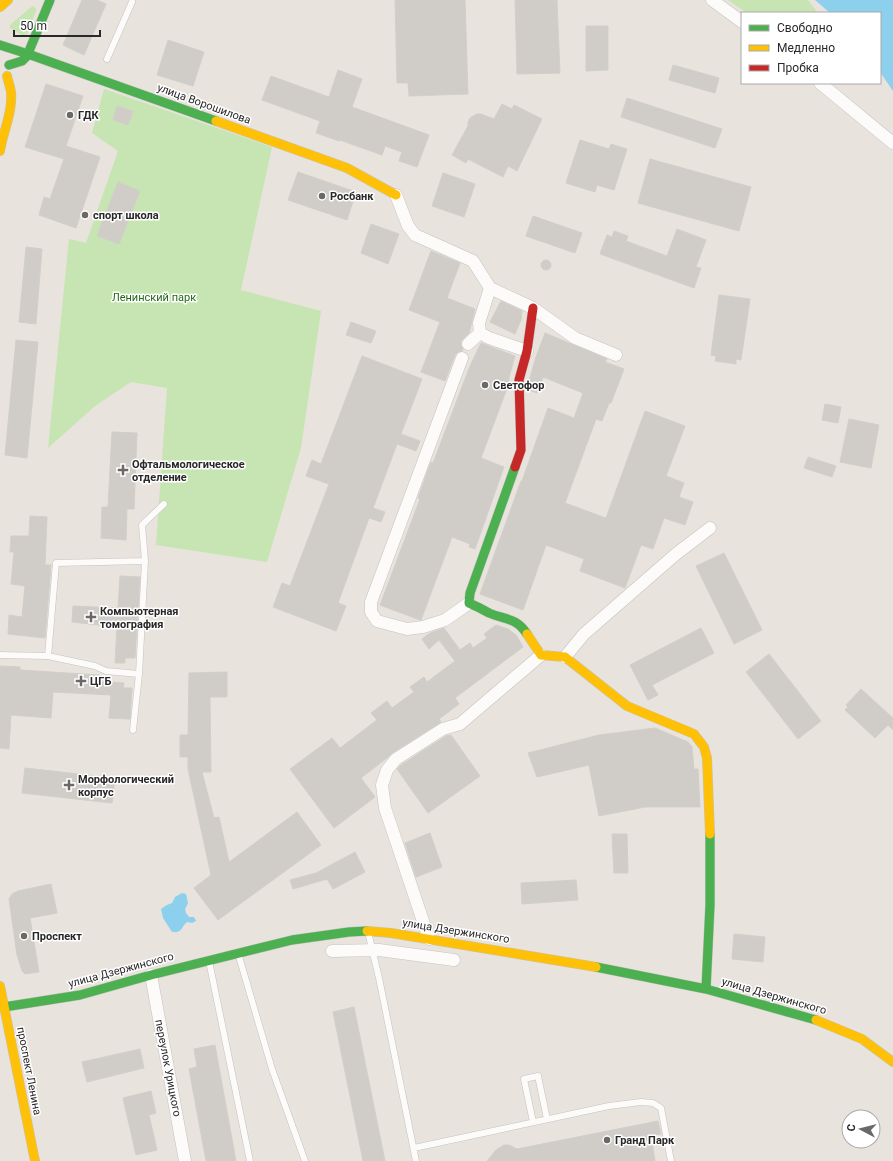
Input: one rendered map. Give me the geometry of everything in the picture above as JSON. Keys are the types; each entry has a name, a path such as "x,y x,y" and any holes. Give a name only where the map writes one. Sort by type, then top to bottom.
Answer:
{"main road":[{"path":"0,7 8,0"},
{"path":"0,85 8,72 28,54 50,0"},
{"path":"0,45 8,56 8,72 11,89 11,97 0,151"},
{"name":"улица Ворошилова","path":"0,45 47,60 347,168 396,194"},
{"path":"33,67 47,60"},
{"path":"8,72 17,75"},
{"path":"533,308 527,350 519,380 521,450 470,592 469,603 490,613 513,620 523,628 541,655 565,657 627,706 694,734 706,750 708,763 712,860 706,989"},
{"name":"улица Дзержинского","path":"4,1007 80,995 238,952 292,940 321,935 368,931 391,933 584,965 706,989 811,1018 862,1040 893,1062"},
{"name":"проспект Ленина","path":"0,986 4,1007 4,1033 35,1161"}],"street":[{"path":"712,0 741,21"},
{"path":"821,84 893,143"},
{"path":"396,194 408,226 415,235 473,261 490,288 533,308 575,338 616,355"},
{"path":"480,333 479,323 490,288"},
{"path":"468,344 480,333"},
{"path":"480,333 489,338 527,350"},
{"path":"462,358 371,602 371,612 377,621 407,628 424,626 445,620 469,603"},
{"path":"565,657 584,634 676,554 710,528"},
{"path":"429,939 385,808 382,785 387,770 396,759 443,729 460,724 541,655"},
{"path":"332,951 379,950 454,960"},
{"name":"переулок Урицкого","path":"151,975 186,1161"}],"lane":[{"path":"107,59 132,1"},
{"path":"133,730 139,674 145,561 142,525 164,504"},
{"path":"48,656 56,563 145,561"},
{"path":"0,654 48,656 95,666 106,671 139,674"},
{"path":"368,931 416,1161"},
{"path":"238,952 272,1069 305,1161"},
{"path":"209,960 250,1161"},
{"path":"533,1122 524,1079 538,1076 547,1119"},
{"path":"414,1148 609,1106 641,1102 653,1103 661,1108 671,1161"}],"green space":[{"path":"728,0 808,0 817,12 746,12"},
{"path":"33,6 36,8 36,11 27,34 22,35 10,28 10,25"},
{"name":"Ленинский парк","path":"104,89 272,147 241,290 321,311 301,448 267,562 156,545 167,388 131,382 95,406 48,448 69,239 86,243 118,151 92,133"}],"water":[{"path":"815,0 893,0 893,91 881,73 881,12 829,12"},
{"path":"182,893 186,894 188,903 185,909 186,913 189,917 194,917 196,921 192,923 187,922 180,931 172,932 163,918 161,909 172,903 175,897"}],"building":[{"path":"82,0 97,0 106,4 84,55 63,45"},
{"path":"395,0 465,0 468,94 409,96 408,83 397,83"},
{"path":"515,0 557,0 560,73 517,74"},
{"path":"586,26 608,26 608,70 586,71"},
{"path":"168,40 204,52 193,86 157,75"},
{"path":"673,65 719,78 715,93 669,80"},
{"path":"338,70 362,79 352,107 429,135 417,167 399,161 402,152 385,146 382,155 316,133 320,121 262,100 271,76 329,97"},
{"path":"46,84 83,96 66,146 100,157 76,228 39,215 44,197 50,199 64,159 25,147"},
{"path":"627,98 722,129 715,148 621,117"},
{"path":"502,104 512,109 514,105 542,119 517,171 508,166 503,177 468,159 466,163 452,155 468,126 470,118 477,114 481,114 494,119"},
{"path":"117,106 133,111 128,125 113,120"},
{"path":"580,140 609,149 611,144 627,149 614,190 597,185 595,192 566,183"},
{"path":"650,159 751,187 739,231 638,203"},
{"name":"Росбанк","path":"298,172 356,192 347,220 288,200"},
{"path":"443,173 475,184 464,217 432,206"},
{"path":"118,182 140,191 119,244 97,236"},
{"path":"533,216 582,233 575,253 526,236"},
{"path":"371,224 399,234 388,264 361,253"},
{"path":"677,229 706,240 696,267 701,268 694,288 600,254 607,235 612,237 614,231 628,236 626,241 667,256"},
{"path":"26,247 42,249 36,324 19,322"},
{"path":"431,251 460,263 447,298 475,309 469,333 461,341 463,349 455,355 445,381 421,372 440,322 409,310"},
{"path":"544,260 548,260 550,261 550,269 544,270 541,267 541,263"},
{"path":"719,295 750,299 741,360 736,359 736,364 715,361 716,356 711,355"},
{"path":"501,301 522,311 521,320 515,334 490,322"},
{"path":"351,322 376,331 371,343 346,335"},
{"path":"545,333 607,359 605,362 624,369 611,403 609,403 602,421 596,419 565,503 606,518 645,411 685,426 666,476 684,483 679,497 693,502 685,525 664,518 653,549 641,545 625,588 580,571 584,559 546,545 523,610 480,594 548,408 574,418 583,393 543,377 537,393 529,390 529,381"},
{"path":"16,340 38,342 27,458 5,455"},
{"path":"481,343 515,356 509,377 509,383 481,458 504,467 475,549 469,547 470,544 452,537 420,620 380,605 420,499 418,498 431,462 433,463 470,366"},
{"path":"362,356 422,379 401,434 420,441 416,451 397,444 373,508 385,512 381,522 369,518 338,603 346,606 336,631 273,607 282,583 290,586 329,484 306,476 312,460 321,464"},
{"path":"825,404 841,407 838,423 822,420"},
{"path":"849,419 879,425 871,468 840,462"},
{"name":"Офтальмологическое отделение","path":"112,432 137,433 134,509 127,509 126,540 101,538 102,507 108,507"},
{"path":"808,457 836,466 832,477 804,468"},
{"path":"30,516 47,517 45,565 51,565 45,638 8,634 9,615 22,617 25,586 11,584 14,552 10,552 11,536 29,536"},
{"path":"724,553 762,630 734,644 696,566"},
{"path":"120,576 140,577 135,658 125,658 125,663 115,663 117,627 72,622 73,606 118,608"},
{"path":"496,625 508,629 516,635 523,647 455,698 459,704 439,719 441,722 392,753 361,778 375,797 334,828 290,769 332,738 340,748 377,720 371,713 387,701 392,708 414,692 410,687 424,677 427,682 455,661 439,640 429,649 422,639 430,633 444,628 460,650 470,643 473,648 487,638 484,634"},
{"path":"701,628 714,653 652,685 658,695 648,700 630,665"},
{"path":"769,654 821,721 798,739 746,672"},
{"path":"0,666 20,667 20,670 99,675 99,681 124,683 123,688 132,688 130,719 109,718 111,695 53,692 51,718 11,715 9,749 0,748"},
{"path":"227,672 227,697 210,697 211,772 202,772 214,818 219,817 229,862 297,812 321,845 218,920 194,888 211,875 188,769 188,757 180,757 180,735 188,735 189,673"},
{"path":"861,689 893,718 893,730 888,725 875,738 845,710 848,707 846,705"},
{"path":"655,728 688,742 692,747 694,769 698,769 700,807 645,807 599,816 589,765 537,777 528,753 599,735"},
{"path":"451,735 480,776 428,813 397,769 446,736"},
{"name":"Морфологический корпус","path":"25,768 115,778 112,803 22,793"},
{"path":"430,833 442,867 416,877 405,843"},
{"path":"612,834 627,834 628,873 614,873"},
{"path":"355,852 365,872 333,889 327,879 293,889 290,880 316,873"},
{"path":"576,880 578,900 522,904 521,883"},
{"name":"Проспект","path":"51,884 57,913 30,918 39,972 25,974 22,971 17,955 9,899 12,894 18,891"},
{"path":"734,934 765,937 763,962 732,959"},
{"path":"354,1007 385,1161 363,1161 333,1012"},
{"path":"215,1045 236,1161 206,1161 189,1069 197,1067 194,1049"},
{"path":"140,1049 144,1068 87,1082 82,1062"},
{"path":"151,1091 156,1113 149,1115 157,1150 136,1155 123,1098"},
{"name":"Гранд Парк","path":"658,1121 661,1134 651,1135 655,1161 487,1161 496,1150 504,1145 509,1145 517,1149"}],"traffic: fast":[{"path":"9,65 22,61 27,56 50,0"},
{"path":"0,45 216,121"},
{"path":"515,467 470,593 469,603 489,613 514,622 527,634"},
{"path":"706,989 710,905 710,834"},
{"path":"4,1007 80,995 151,975 292,940 367,931"},
{"path":"596,967 706,989 816,1020"}],"traffic: slow":[{"path":"0,7 8,0"},
{"path":"0,151 11,107 11,92 7,76"},
{"path":"216,121 347,168 396,195"},
{"path":"527,634 541,655 565,657 627,706 694,734 704,747 707,758 710,834"},
{"path":"367,931 391,933 596,967"},
{"path":"0,986 35,1161"},
{"path":"816,1020 862,1039 893,1062"}],"traffic: jam":[{"path":"515,467 521,450 519,380 527,351 533,308"}],"place":[{"name":"ГДК","path":"70,115"},
{"name":"Росбанк","path":"322,196"},
{"name":"спорт школа","path":"85,215"},
{"name":"Светофор","path":"485,385"},
{"name":"Офтальмологическое отделение","path":"123,470"},
{"name":"Компьютерная томография","path":"91,617"},
{"name":"ЦГБ","path":"81,681"},
{"name":"Морфологический корпус","path":"69,785"},
{"name":"Проспект","path":"24,936"},
{"name":"Гранд Парк","path":"607,1140"}]}
